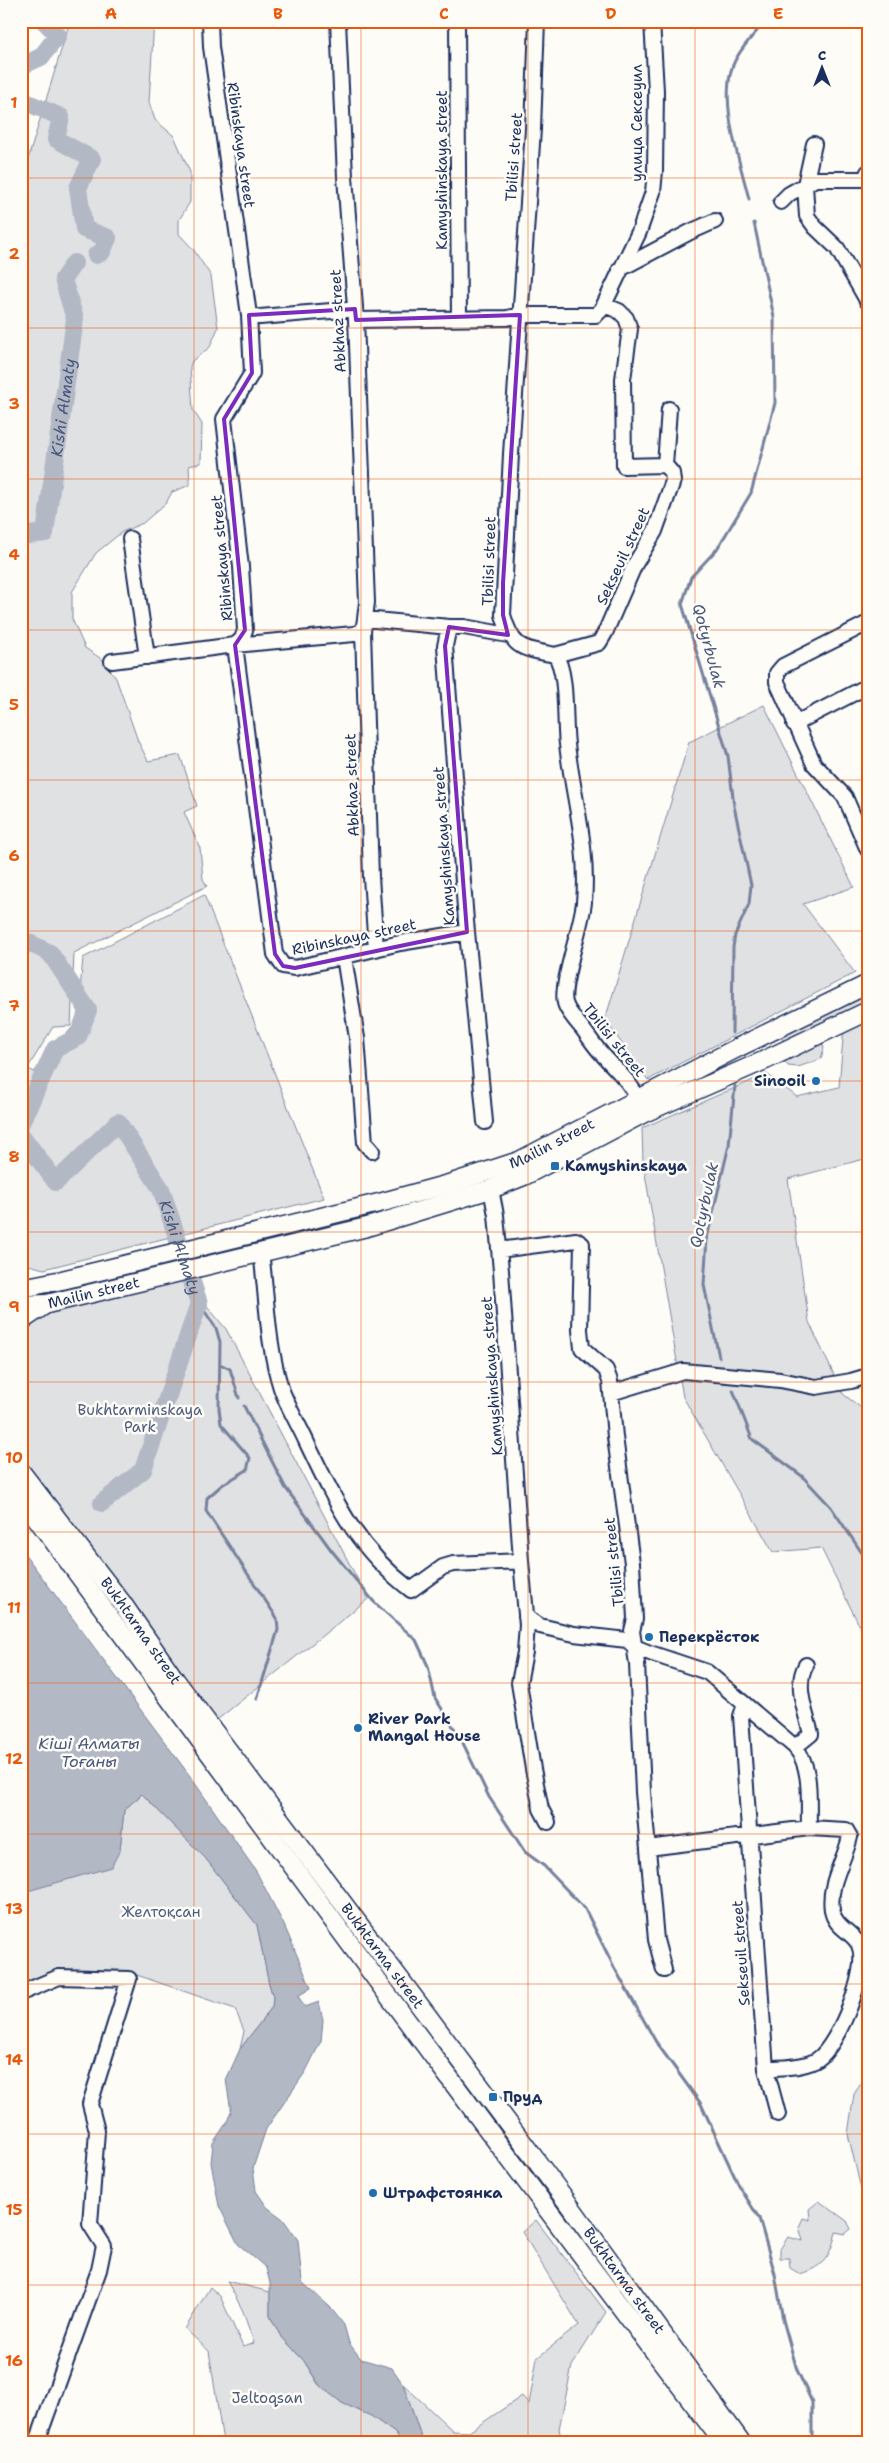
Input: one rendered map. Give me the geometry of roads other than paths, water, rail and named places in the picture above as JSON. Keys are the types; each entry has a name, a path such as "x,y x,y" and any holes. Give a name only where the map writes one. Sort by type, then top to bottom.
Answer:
{"main road":[{"name":"Mailin street","path":"21,1285 32,1286 62,1280 383,1202 498,1169 566,1138 774,1029 868,984"},
{"name":"Mailin street","path":"21,1305 47,1304 367,1227 491,1189 524,1176 644,1113 789,1049 868,1011"},
{"path":"774,1029 772,1035 775,1042 778,1046 789,1049"},
{"path":"21,1321 47,1304"},
{"name":"Bukhtarma street","path":"21,1472 118,1597 176,1681 562,2195 741,2442"},
{"name":"Bukhtarma street","path":"21,1497 546,2207 723,2442"},
{"path":"546,2207 562,2195"}],"street":[{"name":"Ribinskaya street","path":"210,21 211,47 248,315 252,373 224,419 241,568 245,630 242,639 235,645 275,954 283,966 295,968 376,949 467,932"},
{"name":"Abkhaz street","path":"338,21 345,177 356,314 367,602 364,625 371,877 376,949"},
{"name":"Kamyshinskaya street","path":"457,21 459,318"},
{"name":"Tbilisi street","path":"508,635 503,615 503,583 533,129 537,21"},
{"name":"улица Сексеуил","path":"604,304 639,232 654,185 656,91 652,21"},
{"path":"814,144 805,185 806,216 837,248 868,302"},
{"path":"781,202 789,194 815,179 867,177"},
{"path":"620,269 715,221"},
{"path":"248,315 260,317 356,314 508,318 520,316 596,315 604,304 619,311 626,318 630,329 623,379 624,466 665,466"},
{"name":"Sekseuil street","path":"555,655 599,643 606,633 635,564 655,531 672,481 672,473 665,466 669,409"},
{"path":"130,539 147,657"},
{"path":"868,623 783,666 777,673 777,682 794,724 814,764 845,797 868,850"},
{"path":"112,661 235,645 354,634 364,625 464,626 508,635 525,649 555,655"},
{"name":"Kamyshinskaya street","path":"449,627 445,646 446,660 467,932 485,1122"},
{"name":"Tbilisi street","path":"555,655 559,660 564,693 566,744 584,841 584,904 564,988 565,1003 575,1020 603,1055 631,1084 638,1099"},
{"path":"794,724 868,686"},
{"path":"344,957 357,1038 366,1143 372,1151"},
{"name":"Kamyshinskaya street","path":"491,1189 499,1250 526,1617 525,1652 519,1682 533,1769 542,1809 548,1822"},
{"name":"Tbilisi street","path":"499,1250 576,1240 582,1244 580,1330 582,1348 606,1370 611,1393 632,1563 635,1618 632,1631 635,1647 638,1736 656,1940 664,1970"},
{"path":"261,1252 271,1337 281,1388 351,1529 372,1556 388,1573 411,1590 443,1567 453,1564 521,1561"},
{"path":"611,1393 683,1371 780,1380 816,1387 851,1382 868,1376"},
{"path":"526,1617 540,1626 574,1634 627,1640 635,1647 707,1672 795,1747 803,1756 807,1773 809,1828"},
{"path":"795,1747 812,1734 801,1695 801,1674 806,1665"},
{"name":"Sekseuil street","path":"745,1705 741,1716 766,2069 778,2114"},
{"path":"648,1848 809,1828 846,1830 850,1837 832,1886 832,1911 836,1921 859,1945 861,1971 849,2007 828,2049 812,2063 766,2069"},
{"path":"21,1993 59,1976 128,1979 90,2104 97,2131 90,2224 104,2246 96,2280 37,2442"}],"water":[{"name":"Кіші Алматы Тоғаны","path":"21,1549 190,1776 256,1871 284,1925 311,1988 298,1996 305,2007 319,2002 323,2020 321,2041 306,2071 266,2129 253,2168 256,2191 267,2207 283,2219 298,2240 302,2282 330,2307 344,2325 349,2343 361,2359 392,2368 403,2384 423,2442 401,2442 395,2433 371,2416 342,2403 320,2386 304,2361 280,2335 270,2316 270,2283 266,2268 238,2244 219,2206 211,2163 213,2143 227,2122 231,2111 226,2080 240,2049 272,2007 273,1997 257,1925 206,1859 142,1794 124,1810 120,1850 111,1867 21,1893"}],"waterway":[{"name":"Kіshі Almaty","path":"21,66 41,57 58,35 44,21"},
{"name":"Qotyrbulak","path":"749,199 733,135 728,101 729,86 731,71 736,58 766,21"},
{"name":"Kіshі Almaty","path":"21,100 61,117 56,139 92,159 78,188 84,229 108,238 102,252 96,255"},
{"name":"Qotyrbulak","path":"732,1033 733,947 735,935 749,904 751,885 734,806 728,756 682,604 691,577 717,549 751,493 775,403 774,317 754,223"},
{"name":"Kіshі Almaty","path":"21,536 45,533 75,319 63,279 74,263"},
{"name":"Kіshі Almaty","path":"21,939 50,953 88,1010 78,1037 55,1049 21,1123"},
{"name":"Qotyrbulak","path":"719,1357 704,1285 707,1238 729,1145 735,1086"},
{"name":"Kіshі Almaty","path":"21,1135 56,1182 118,1122 161,1189 199,1303 143,1470 102,1503"},
{"path":"199,1303 216,1328 220,1342 219,1409 221,1424 250,1458 247,1470 222,1485 207,1498 206,1511 277,1618 278,1630 257,1699"},
{"path":"220,1364 230,1369 239,1398"},
{"name":"Qotyrbulak","path":"733,1390 752,1439 802,1476 831,1507 862,1553 868,1554"},
{"path":"244,1406 285,1487 332,1551 374,1602 416,1640 428,1666 435,1698 461,1739 489,1797 525,1852 544,1866 585,1909 614,1967 656,2042 701,2104 739,2186 759,2218 775,2274 783,2320 797,2370 812,2402 812,2442"}],"place":[{"name":"Sinooil","path":"816,1081"},
{"name":"Kamyshinskaya","path":"555,1166"},
{"name":"Перекрёсток","path":"649,1637"},
{"name":"River Park Mangal House","path":"358,1728"},
{"name":"Пруд","path":"493,2097"},
{"name":"Штрафстоянка","path":"373,2193"}],"park label":[{"name":"Bukhtarminskaya Park","path":"140,1418"},
{"name":"Желтоқсан","path":"161,1912"},
{"name":"Jeltoqsan","path":"267,2398"}]}
